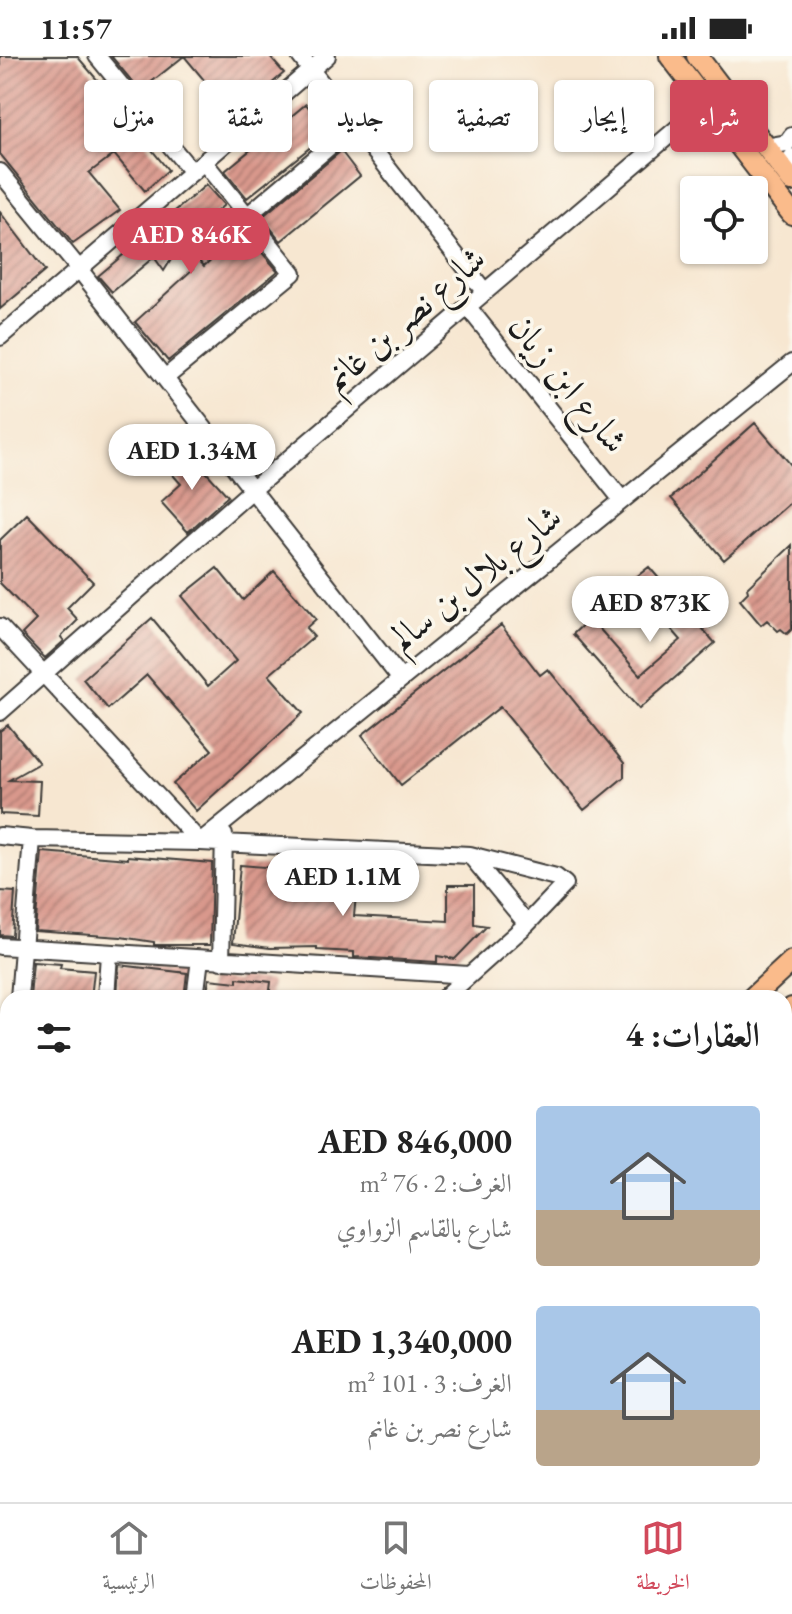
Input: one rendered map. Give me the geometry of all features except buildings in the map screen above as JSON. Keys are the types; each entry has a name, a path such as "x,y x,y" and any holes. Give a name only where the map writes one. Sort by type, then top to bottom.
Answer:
{"main road":[{"path":"670,56 689,80"},
{"path":"697,56 715,80"},
{"path":"768,151 792,181"},
{"path":"745,152 792,214"},
{"path":"761,990 792,961"}],"street":[{"path":"97,56 247,216 293,273 165,378"},
{"name":"شارع ابن زيان","path":"300,56 319,80"},
{"path":"0,337 327,56"},
{"name":"شارع نصر بن غانم","path":"0,712 252,490 670,134"},
{"path":"768,146 787,143 792,136"},
{"path":"247,216 323,152"},
{"name":"شارع ابن زيان","path":"374,152 484,291"},
{"path":"792,157 792,173"},
{"path":"0,172 400,678"},
{"name":"شارع ابن زيان","path":"467,306 622,500"},
{"name":"شارع بلال بن سالم","path":"200,842 792,363"},
{"path":"0,627 200,842"},
{"path":"221,961 225,822"},
{"path":"0,836 470,855 556,877 565,884 527,924 453,990"},
{"path":"20,990 32,839"},
{"path":"470,855 527,924"},
{"path":"0,946 469,975"},
{"path":"107,990 109,954"},
{"path":"196,990 200,959"}]}
